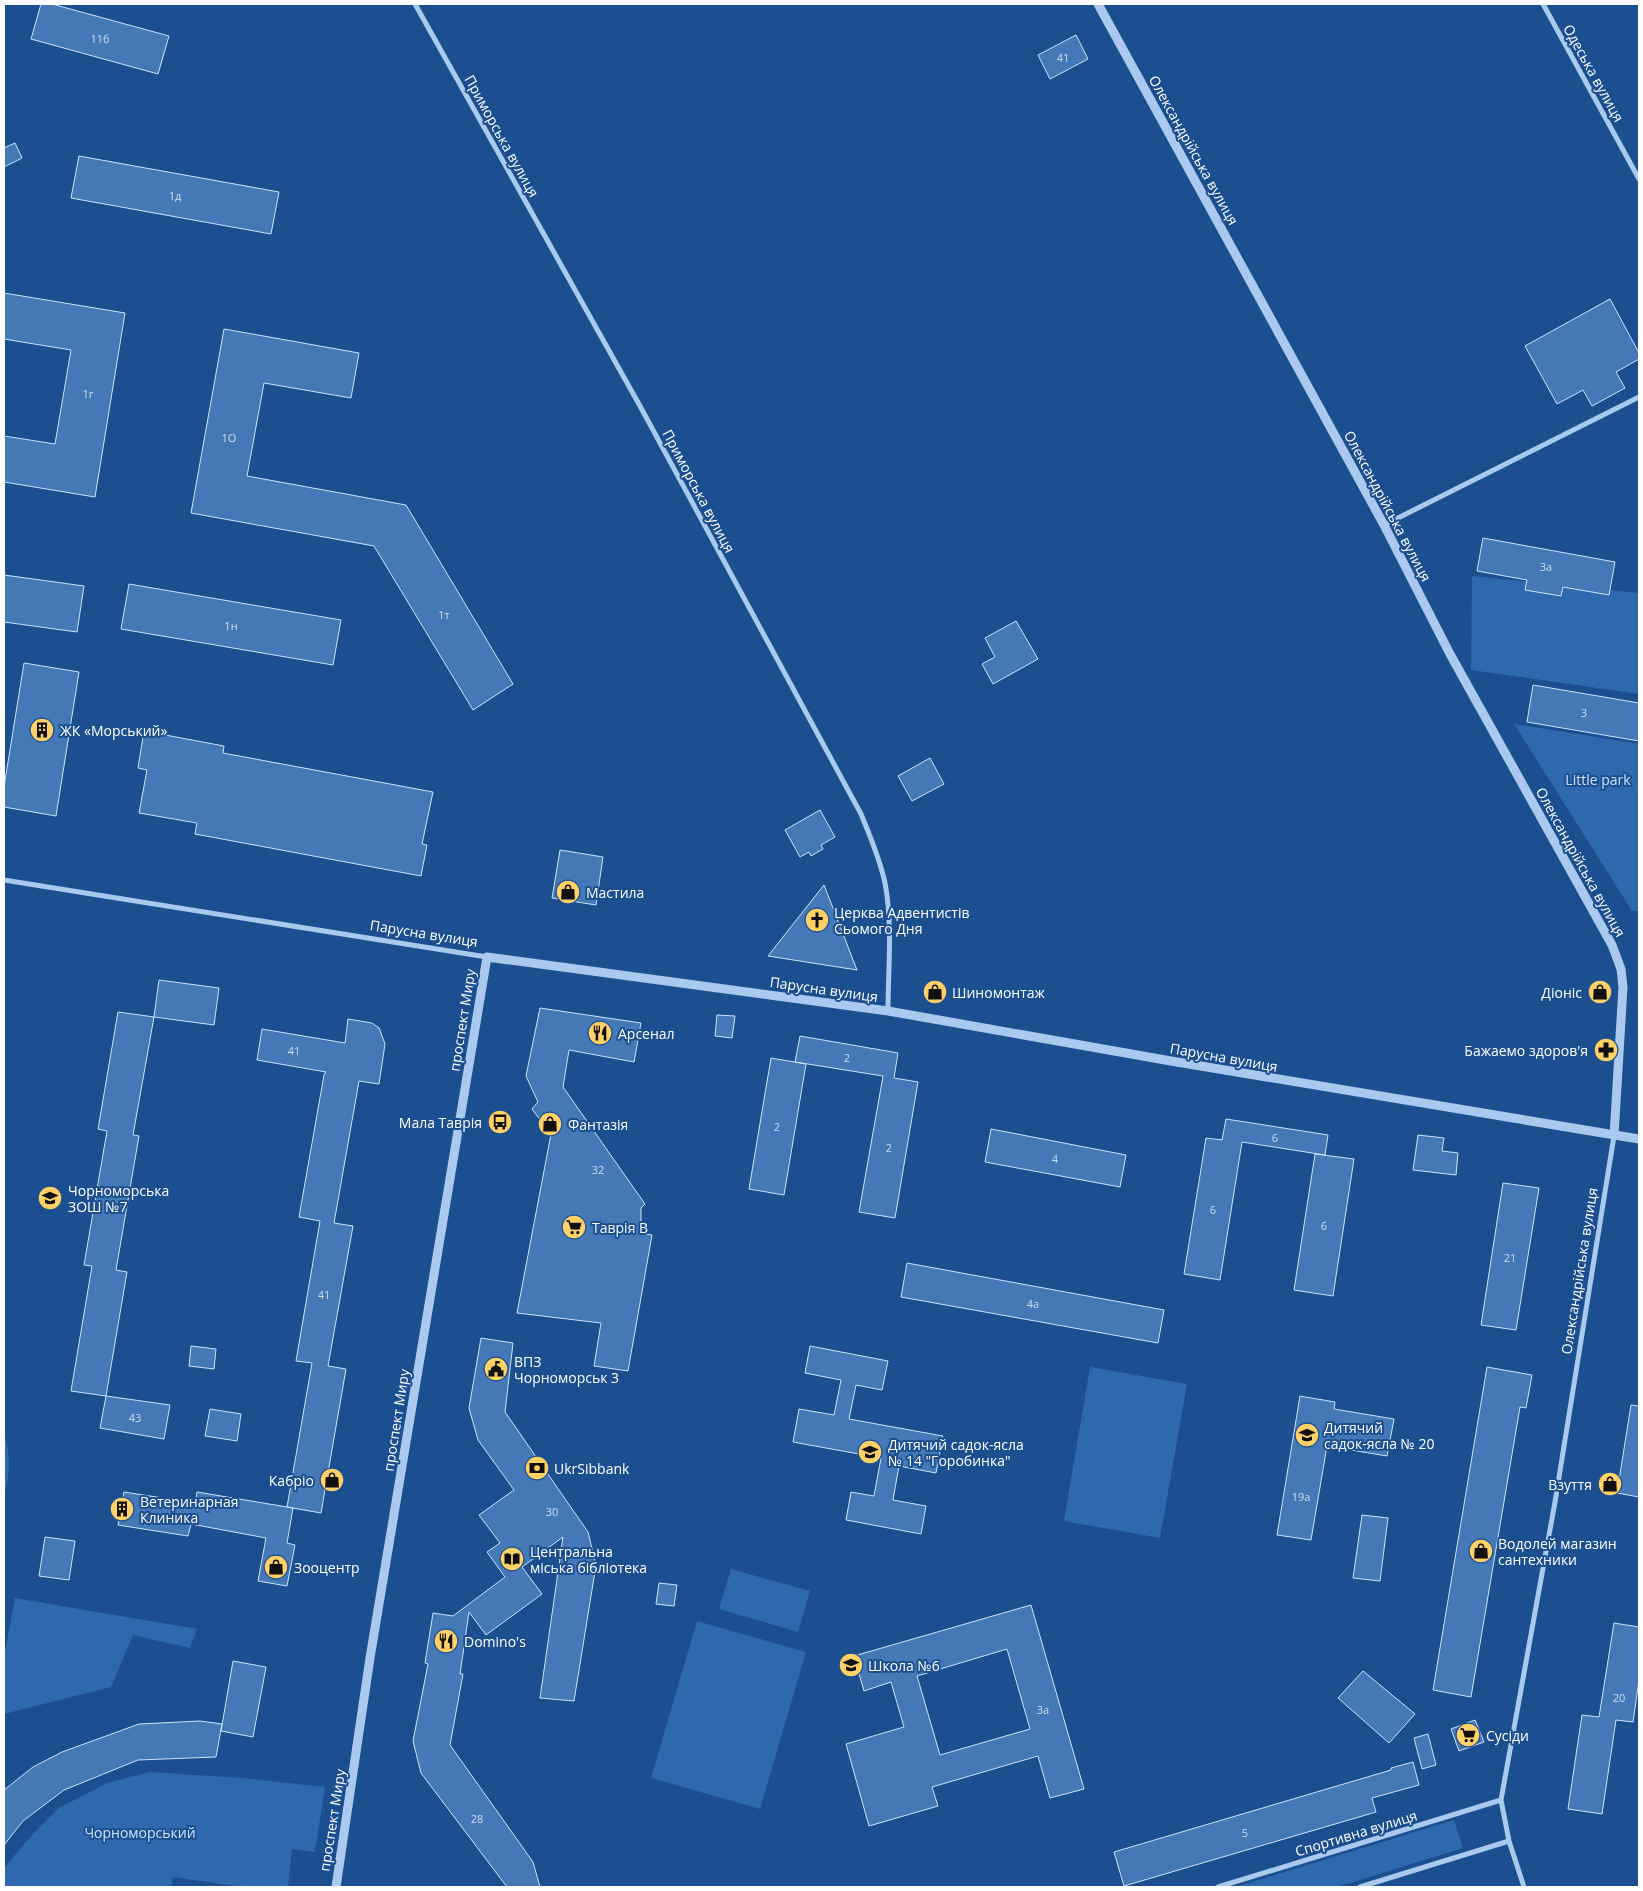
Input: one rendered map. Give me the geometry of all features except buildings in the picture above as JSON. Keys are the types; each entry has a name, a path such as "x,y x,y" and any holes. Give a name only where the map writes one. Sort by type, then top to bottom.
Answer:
{"street":[{"name":"Приморська вулиця","path":"415,4 640,406 861,814 885,883 889,917 888,1011"},
{"name":"Олександрійська вулиця","path":"1098,4 1384,525 1450,654 1612,945 1621,969 1621,1030 1614,1136 1556,1502 1501,1800 1509,1841 1524,1887"},
{"name":"Одеська вулиця","path":"1543,4 1639,179"},
{"path":"1384,525 1639,397"},
{"name":"Парусна вулиця","path":"4,880 486,957 888,1011 1639,1139"},
{"name":"проспект Миру","path":"336,1887 370,1658 486,957"},
{"name":"Спортивна вулиця","path":"1218,1887 1501,1800"},
{"path":"1360,1887 1509,1841"}],"green space":[{"path":"1472,576 1639,593 1639,694 1471,670"},
{"name":"Little park","path":"1514,724 1639,744 1639,911 1632,911"},
{"path":"1090,1367 1187,1384 1160,1538 1064,1521"},
{"path":"4,1433 9,1465 4,1497"},
{"path":"731,1569 810,1591 798,1632 719,1609"},
{"path":"15,1598 197,1629 190,1648 133,1635 111,1687 4,1714 4,1657"},
{"path":"697,1621 806,1652 760,1809 651,1778"},
{"name":"Чорноморський","path":"150,1772 242,1778 325,1787 315,1852 292,1849 288,1887 242,1887 173,1877 171,1887 4,1887 4,1868 32,1835 59,1808 107,1783"},
{"path":"1454,1820 1463,1848 1337,1887 1236,1887"}],"place":[{"name":"ЖК «Морський»","path":"42,730"},
{"name":"Мастила","path":"568,892"},
{"name":"Церква Адвентистів Сьомого Дня","path":"817,920"},
{"name":"Шиномонтаж","path":"935,992"},
{"name":"Діоніс","path":"1600,992"},
{"name":"Арсенал","path":"600,1033"},
{"name":"Бажаемо здоров'я","path":"1606,1050"},
{"name":"Мала Таврія","path":"500,1122"},
{"name":"Фантазія","path":"550,1124"},
{"name":"Чорноморська ЗОШ №7","path":"50,1198"},
{"name":"Таврія В","path":"574,1227"},
{"name":"ВПЗ Чорноморськ 3","path":"496,1369"},
{"name":"Дитячий садок-ясла № 20","path":"1307,1435"},
{"name":"Дитячий садок-ясла № 14 \"Горобинка\"","path":"870,1452"},
{"name":"UkrSibbank","path":"537,1468"},
{"name":"Кабріо","path":"332,1480"},
{"name":"Взуття","path":"1610,1484"},
{"name":"Ветеринарная Клиника","path":"122,1509"},
{"name":"Водолей магазин сантехники","path":"1481,1551"},
{"name":"Центральна міська бібліотека","path":"512,1559"},
{"name":"Зооцентр","path":"276,1567"},
{"name":"Domino's","path":"446,1641"},
{"name":"Школа №6","path":"851,1665"},
{"name":"Сусіди","path":"1468,1735"}]}
